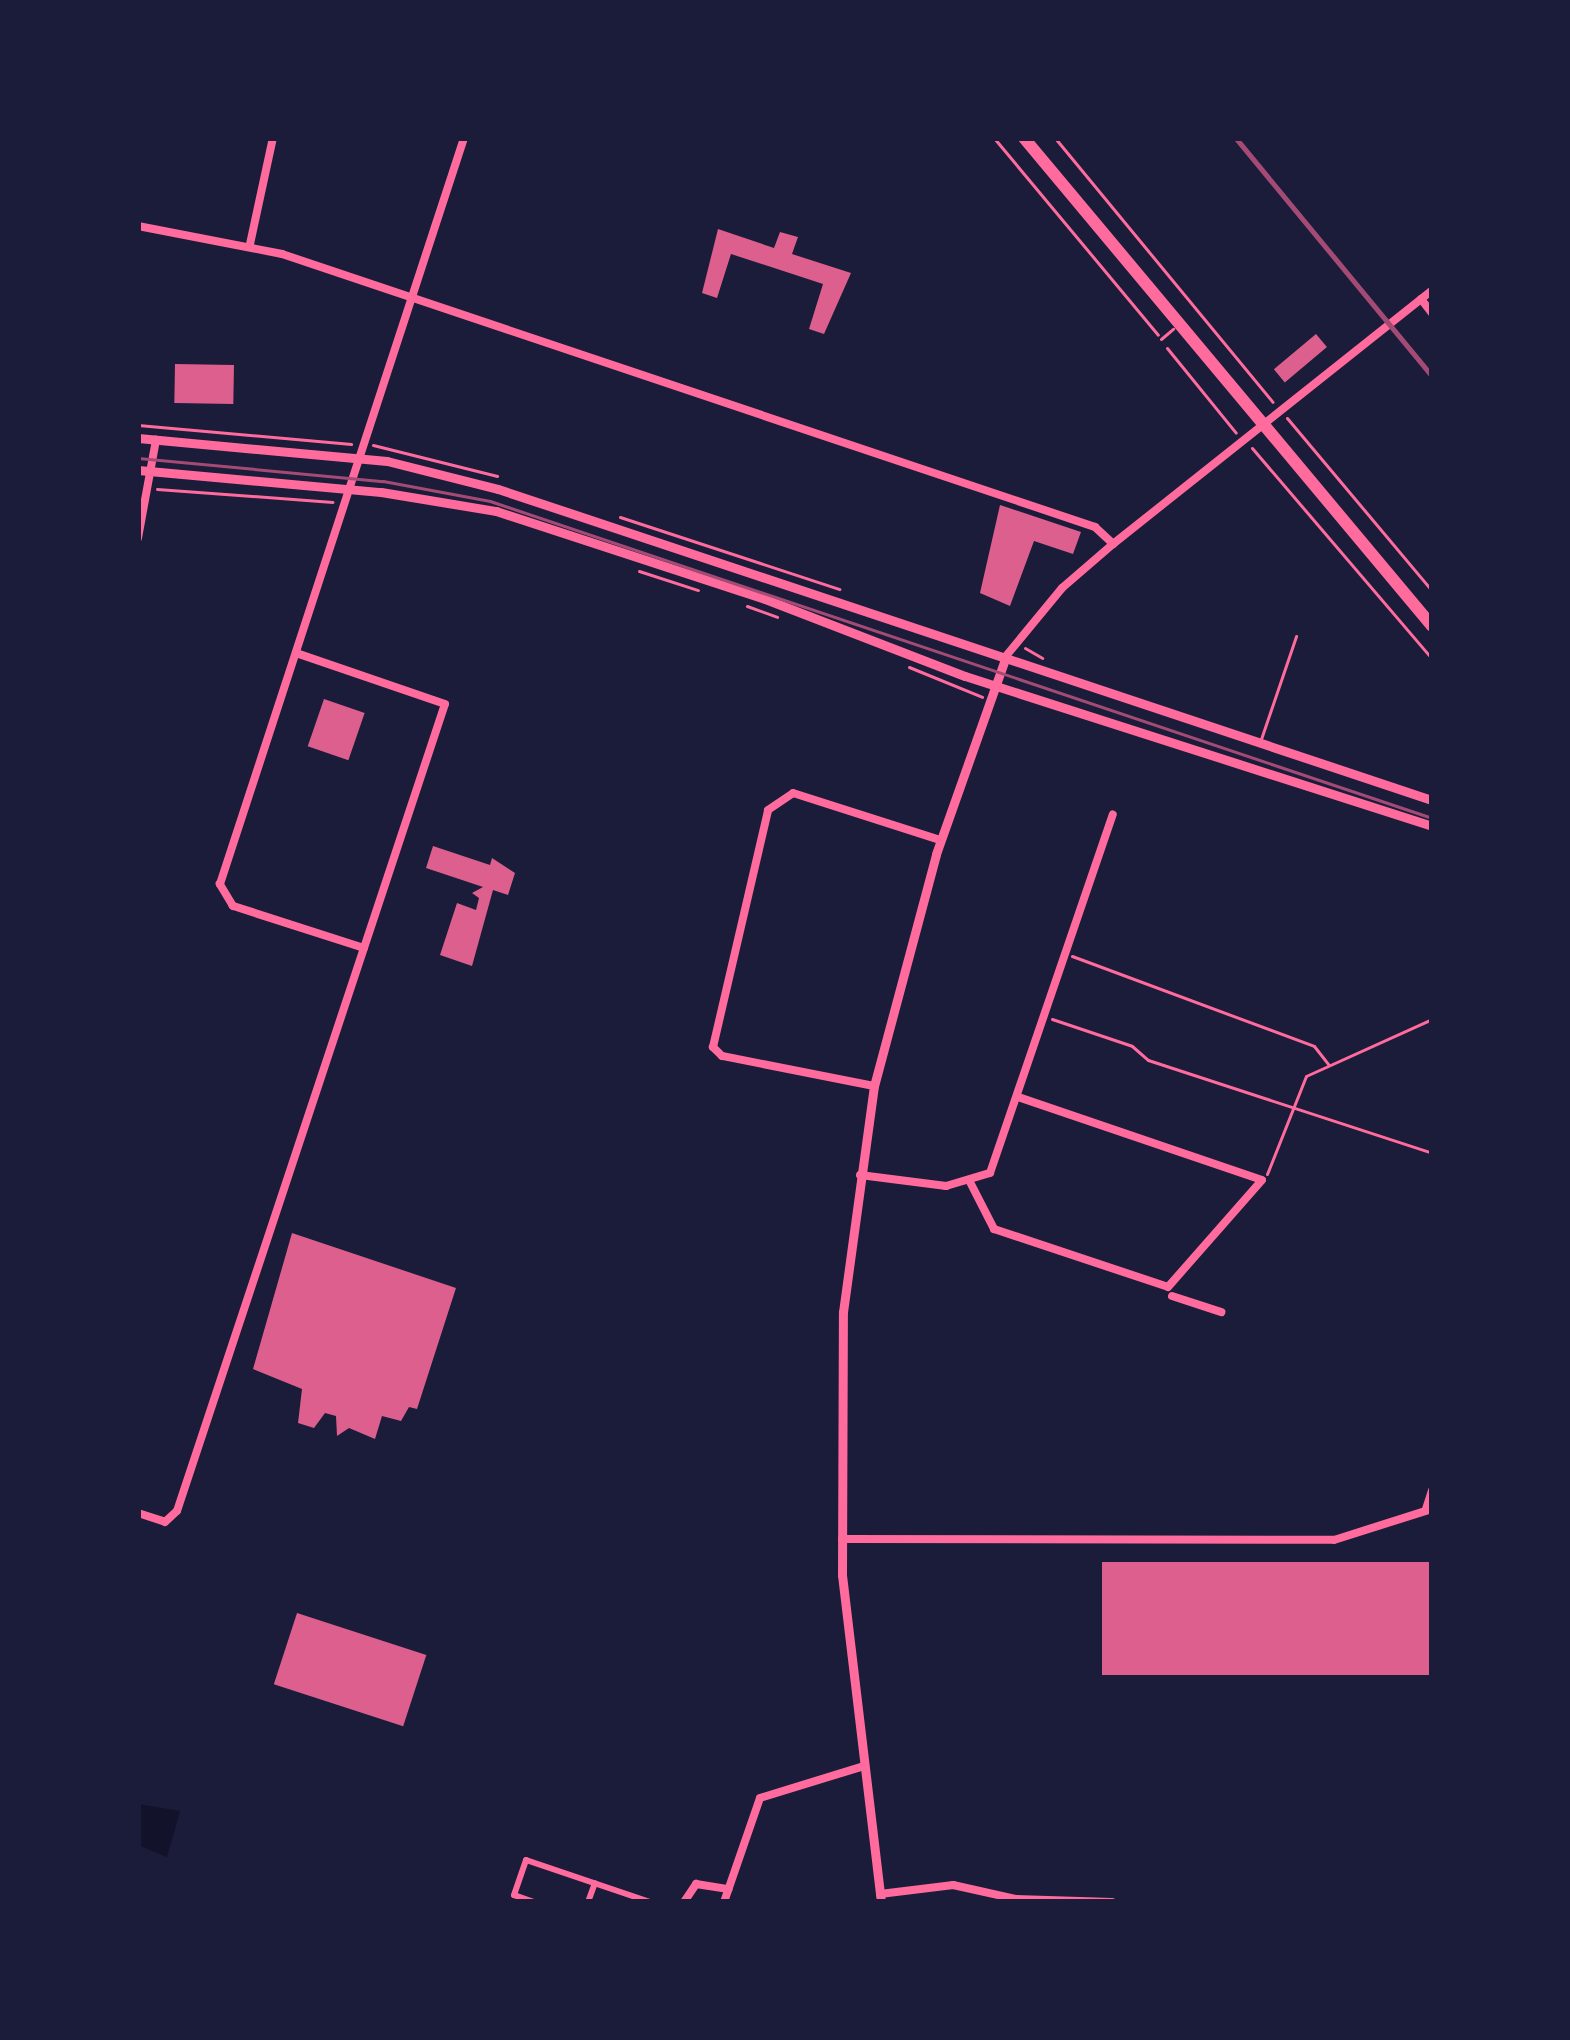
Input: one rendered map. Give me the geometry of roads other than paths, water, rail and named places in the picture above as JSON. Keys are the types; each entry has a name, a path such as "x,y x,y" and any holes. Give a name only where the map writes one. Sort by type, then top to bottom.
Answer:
{"main road":[{"path":"1024,138 1432,626"}],"street":[{"path":"250,244 273,138"},
{"path":"364,948 222,898 220,884 464,138"},
{"path":"138,226 250,244 410,296 1096,527 1113,544"},
{"path":"1112,1902 1016,1899 953,1885 880,1898 861,1767 840,1539 842,1329 874,1086 940,841 987,698 1006,656 1050,601 1113,544 1432,290"},
{"path":"1420,299 1432,313"},
{"path":"138,438 357,458 498,489 1432,803 1428,825 993,684 537,523 445,500 138,470"},
{"path":"138,538 151,488 156,440"},
{"path":"138,1513 173,1519 445,704 296,653"},
{"path":"874,1086 722,1056 713,1047 768,810 793,793 940,841"},
{"path":"859,1175 970,1182 991,1173 1113,814"},
{"path":"1018,1097 1262,1180 1170,1292"},
{"path":"970,1182 994,1228 1221,1312"},
{"path":"840,1539 1334,1540 1429,1510 1432,1490"},
{"path":"724,1902 760,1798 861,1767"},
{"path":"533,1902 514,1895 526,1860 650,1902"},
{"path":"588,1902 595,1883"},
{"path":"684,1902 696,1884 729,1889"}],"lane":[{"path":"1161,339 1178,325"},
{"path":"1259,743 1296,636"}],"tram line":[{"path":"138,458 383,481 490,501 1432,818"}],"railway":[{"path":"1236,138 1432,376"}]}
